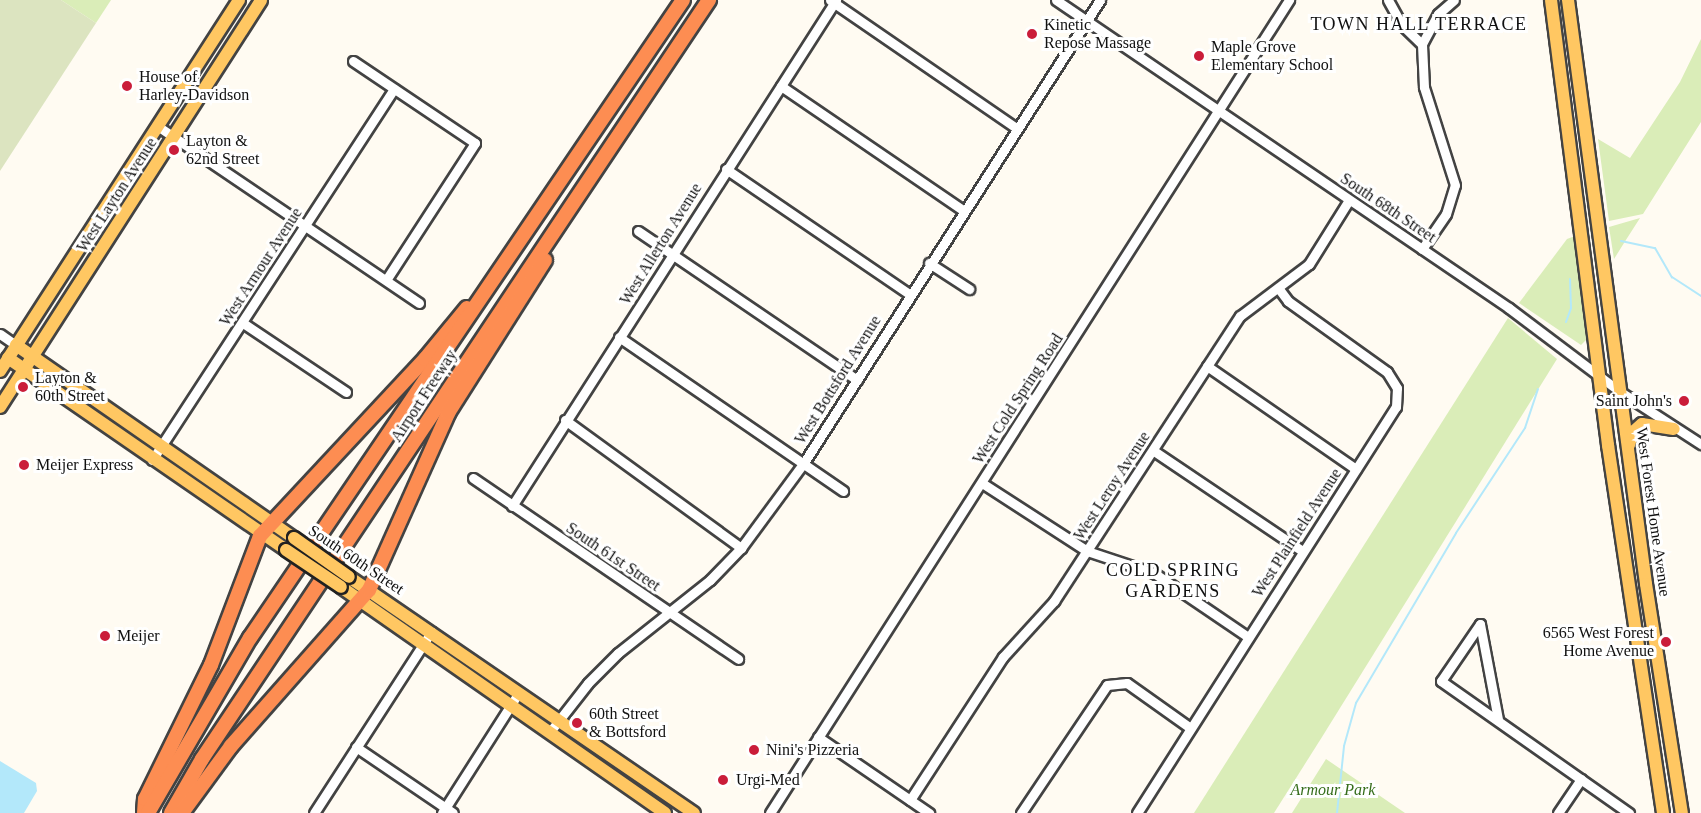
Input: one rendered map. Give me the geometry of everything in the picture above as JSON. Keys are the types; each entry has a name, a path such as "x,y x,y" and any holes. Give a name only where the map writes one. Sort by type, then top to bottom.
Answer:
{"highway":[{"name":"Airport Freeway","path":"146,813 250,638 684,0"},
{"name":"Airport Freeway","path":"171,813 202,759 709,0"},
{"path":"182,813 231,746 366,596 448,413 578,210 584,188"},
{"path":"146,813 145,799 214,658 260,536 270,521 425,360 458,321 526,221 543,210"}],"main road":[{"name":"West Layton Avenue","path":"0,371 4,356 16,345 239,0"},
{"name":"West Layton Avenue","path":"0,407 261,0"},
{"name":"West Forest Home Avenue","path":"1551,0 1600,377 1663,813"},
{"name":"West Forest Home Avenue","path":"1568,0 1619,391 1682,813"},
{"name":"South 60th Street","path":"16,345 349,577 366,596 424,644 665,813"},
{"name":"South 60th Street","path":"4,356 260,536 286,550 341,587 366,596 432,632 693,813"},
{"path":"82,412 92,397"},
{"path":"1629,456 1630,439 1637,427 1648,423 1674,429"}],"street":[{"name":"South 68th Street","path":"1056,0 1509,308 1619,391 1674,429 1701,444"},
{"name":"West Bottsford Avenue","path":"549,733 557,719 618,653 669,613 741,548 803,464 1015,127 1100,0"},
{"name":"West Cold Spring Road","path":"770,813 1220,112 1289,0"},
{"path":"1388,0 1402,25 1422,44"},
{"path":"1422,249 1446,214 1455,186 1424,87 1422,44 1438,14 1454,0"},
{"path":"834,1 1015,127"},
{"name":"West Allerton Avenue","path":"512,506 834,1"},
{"path":"353,61 475,143 387,280"},
{"path":"781,86 963,210"},
{"name":"West Armour Avenue","path":"152,460 394,89"},
{"path":"159,127 419,303"},
{"path":"726,169 909,294"},
{"name":"West Leroy Avenue","path":"910,800 1003,657 1054,601 1154,451 1207,366 1248,308 1279,289 1309,264 1349,200"},
{"path":"638,231 856,380"},
{"path":"929,263 969,289"},
{"name":"West Plainfield Avenue","path":"1137,813 1189,727 1396,407 1397,388 1387,372 1288,301 1279,289"},
{"path":"243,322 346,392"},
{"name":"South 60th Street","path":"0,334 16,345"},
{"path":"619,337 843,491"},
{"path":"1207,366 1356,469"},
{"path":"565,420 741,548"},
{"path":"1154,451 1302,551"},
{"name":"South 61st Street","path":"472,478 738,659"},
{"path":"982,483 1087,551 1154,573 1248,637"},
{"path":"1498,720 1480,624 1441,681 1629,813"},
{"path":"314,813 432,632"},
{"path":"1021,813 1107,685 1127,683 1189,727"},
{"path":"356,747 447,811 519,692"},
{"path":"818,737 929,813"},
{"path":"1558,813 1581,779"}],"green space":[{"path":"0,0 61,0 96,23 0,171"},
{"path":"61,0 111,0 96,23"},
{"path":"1701,39 1701,122 1643,214 1609,221 1598,139 1630,158 1680,82"},
{"path":"1640,218 1624,243 1614,259 1609,227"},
{"path":"1575,236 1588,338 1581,345 1519,303 1567,239"},
{"path":"1508,318 1557,359 1274,813 1194,813"},
{"name":"Armour Park","path":"1326,759 1405,813 1292,813"}],"water":[{"path":"0,761 36,783 37,791 24,813 0,813"}],"waterway":[{"path":"1621,241 1655,248 1672,277 1701,296"},
{"path":"1566,322 1571,308 1570,279"},
{"path":"1337,813 1344,746 1356,703 1456,533 1525,428 1538,389"}],"place":[{"name":"Kinetic Repose Massage","path":"1032,34"},
{"name":"Maple Grove Elementary School","path":"1199,56"},
{"name":"House of Harley-Davidson","path":"127,86"},
{"name":"Layton & 62nd Street","path":"174,150"},
{"name":"Layton & 60th Street","path":"23,387"},
{"name":"Saint John's","path":"1684,401"},
{"name":"Meijer Express","path":"24,465"},
{"name":"Meijer","path":"105,636"},
{"name":"6565 West Forest Home Avenue","path":"1666,642"},
{"name":"60th Street & Bottsford","path":"577,723"},
{"name":"Nini's Pizzeria","path":"754,750"},
{"name":"Urgi-Med","path":"723,780"}],"district":[{"name":"TOWN HALL TERRACE","path":"1419,24"},
{"name":"COLD SPRING GARDENS","path":"1173,581"}]}
